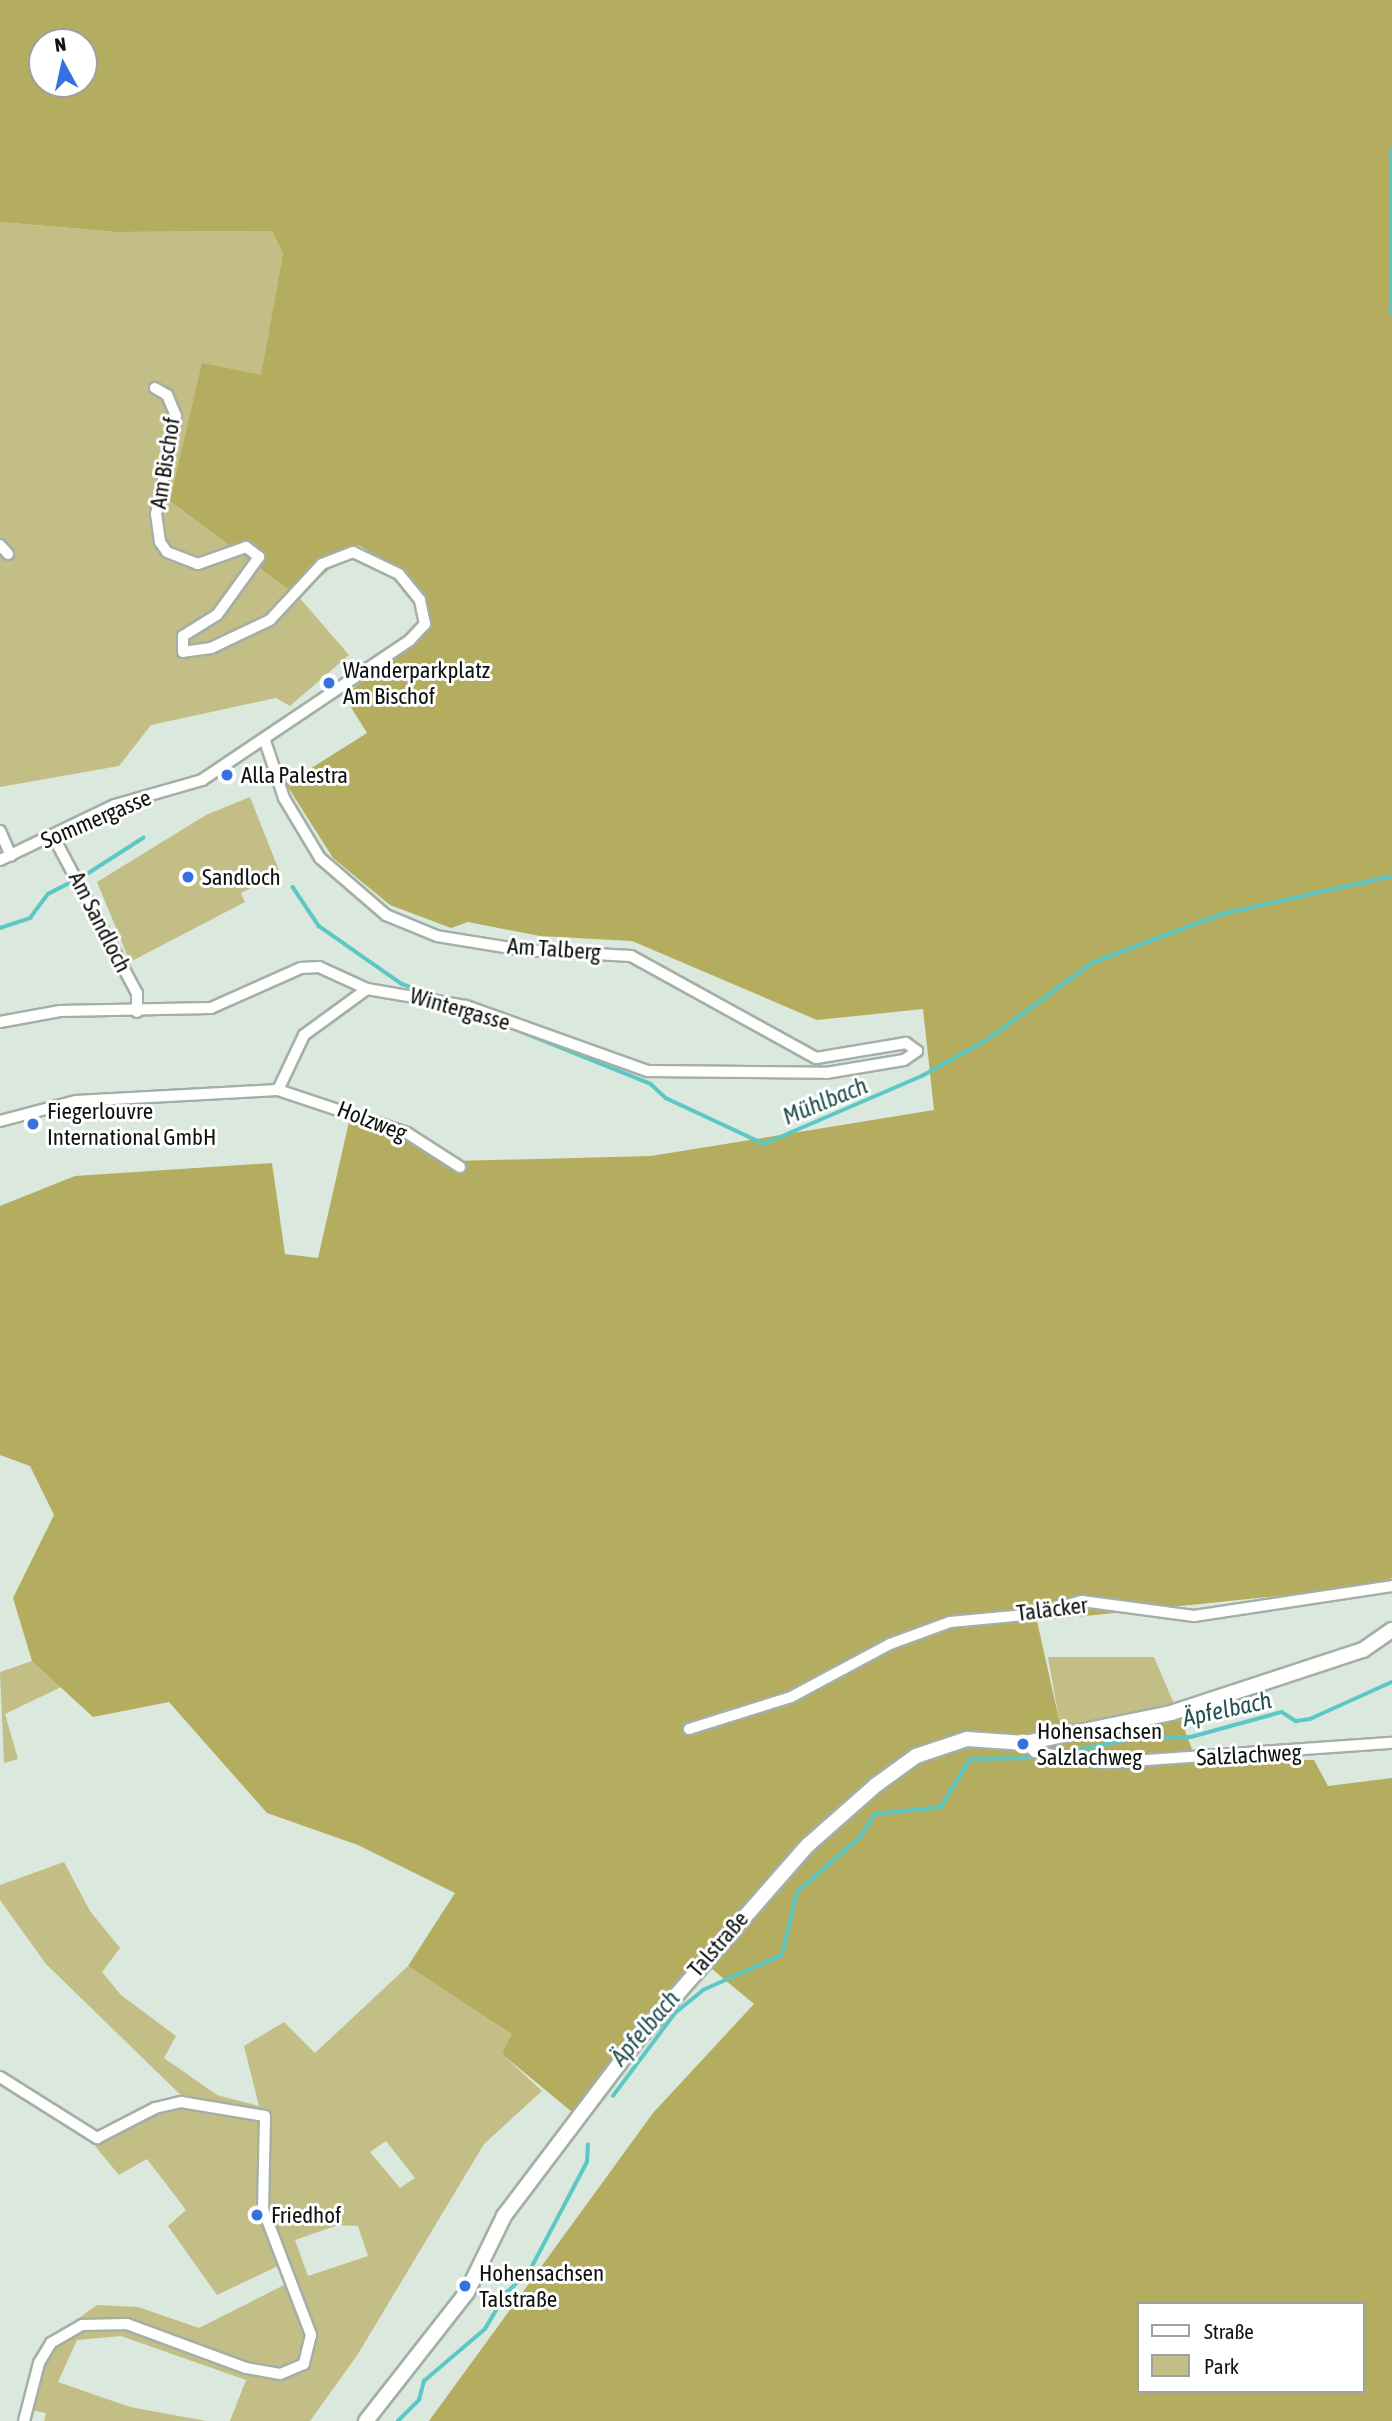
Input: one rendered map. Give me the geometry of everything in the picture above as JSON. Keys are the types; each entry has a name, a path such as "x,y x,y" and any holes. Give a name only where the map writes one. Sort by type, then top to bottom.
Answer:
{"street":[{"name":"Am Bischof","path":"155,388 167,395 176,415 156,514 160,542 167,552 198,564 246,547 259,557 217,615 183,636 183,652 211,648 270,620 322,564 353,552 399,573 425,615 421,632 369,662 265,741"},
{"path":"0,545 8,554"},
{"name":"Sommergasse","path":"5,858 115,805 195,783 265,741"},
{"name":"Am Talberg","path":"265,741 284,798 320,858 386,915 462,940 631,956 816,1058 893,1044 915,1046"},
{"path":"0,831 5,858"},
{"name":"Am Sandloch","path":"53,836 137,993 138,1012"},
{"name":"Wintergasse","path":"0,1021 49,1012 138,1012 211,1008 300,968 337,972 367,989 467,1006 648,1071 826,1073 904,1060 914,1056 915,1046"},
{"path":"278,1090 303,1035 367,989"},
{"name":"Holzweg","path":"0,1121 76,1101 278,1090 407,1133 460,1167"},
{"name":"Taläcker","path":"690,1729 791,1697 890,1644 950,1622 1036,1614 1082,1601 1194,1616 1392,1586"},
{"path":"1025,1743 1260,1687 1363,1650 1392,1630"},
{"name":"Talstraße","path":"366,2421 467,2292 503,2216 637,2040 808,1845 916,1756 967,1739 1025,1743"},
{"name":"Salzlachweg","path":"1025,1743 1035,1752 1104,1763 1392,1743"},
{"path":"0,2077 97,2138 155,2108 181,2102 265,2116 263,2209 312,2335 304,2364 280,2374 246,2368 127,2324 82,2325 66,2330 45,2353 24,2421"}],"green space":[{"path":"0,222 117,232 273,231 283,253 261,376 298,596 349,655 290,706 276,698 151,725 119,766 0,787"},
{"name":"Sandloch","path":"250,797 280,873 241,893 245,902 130,962 97,882 206,815"},
{"path":"1048,1657 1154,1657 1181,1720 1063,1742"},
{"path":"32,1661 61,1687 5,1714 18,1759 4,1763 0,1672"},
{"path":"64,1862 90,1911 120,1948 102,1972 121,1995 176,2036 164,2058 217,2095 259,2106 244,2046 284,2022 315,2053 408,1966 513,2034 502,2054 542,2091 484,2144 358,2354 310,2421 230,2421 246,2380 121,2336 77,2340 58,2382 130,2407 206,2421 44,2421 46,2413 20,2408 47,2341 97,2305 138,2307 199,2328 288,2283 280,2265 217,2295 168,2226 186,2210 147,2159 119,2175 95,2146 156,2111 193,2107 46,1964 0,1900 0,1885","holes":["386,2141 415,2178 400,2188 370,2152","338,2225 358,2226 368,2256 308,2276 295,2240"]}],"shaded area":[{"path":"0,0 1392,0 1392,1578 1372,1586 1037,1621 1064,1742 1181,1720 1196,1760 1314,1760 1328,1786 1392,1778 1392,2421 429,2421 653,2113 754,2004 700,1959 572,2112 502,2054 512,2034 408,1966 455,1893 358,1845 267,1813 169,1702 93,1717 32,1661 13,1598 54,1515 30,1466 0,1455 0,1206 75,1176 272,1163 285,1254 318,1258 351,1113 455,1161 651,1156 934,1110 923,1009 817,1020 632,941 540,936 468,922 451,928 390,905 333,858 286,784 367,733 344,696 420,635 421,610 391,564 358,545 298,596 170,501 202,363 261,375 283,253 272,231 117,232 0,222"}],"waterway":[{"path":"1392,150 1392,314"},
{"name":"Mühlbach","path":"87,874 143,838"},
{"name":"Mühlbach","path":"517,1030 651,1084 666,1098 764,1144 922,1076 987,1040 1092,963 1222,914 1392,876"},
{"name":"Mühlbach","path":"0,928 30,918 48,894 70,883"},
{"name":"Mühlbach","path":"293,887 319,926 402,984 432,995"},
{"name":"Äpfelbach","path":"1064,1753 1131,1739 1191,1737 1282,1712 1296,1721 1310,1719 1392,1682"},
{"name":"Äpfelbach","path":"613,2096 675,2013 703,1990 782,1955 797,1892 860,1837 875,1814 941,1807 970,1759 1043,1758"},
{"name":"Äpfelbach","path":"398,2421 419,2400 424,2381 485,2329 507,2292 529,2272 587,2162 588,2145"}],"place":[{"name":"Wanderparkplatz Am Bischof","path":"329,683"},
{"name":"Alla Palestra","path":"227,775"},
{"name":"Sandloch","path":"188,877"},
{"name":"Fiegerlouvre International GmbH","path":"33,1124"},
{"name":"Hohensachsen Salzlachweg","path":"1023,1744"},
{"name":"Friedhof","path":"257,2215"},
{"name":"Hohensachsen Talstraße","path":"465,2286"}]}
